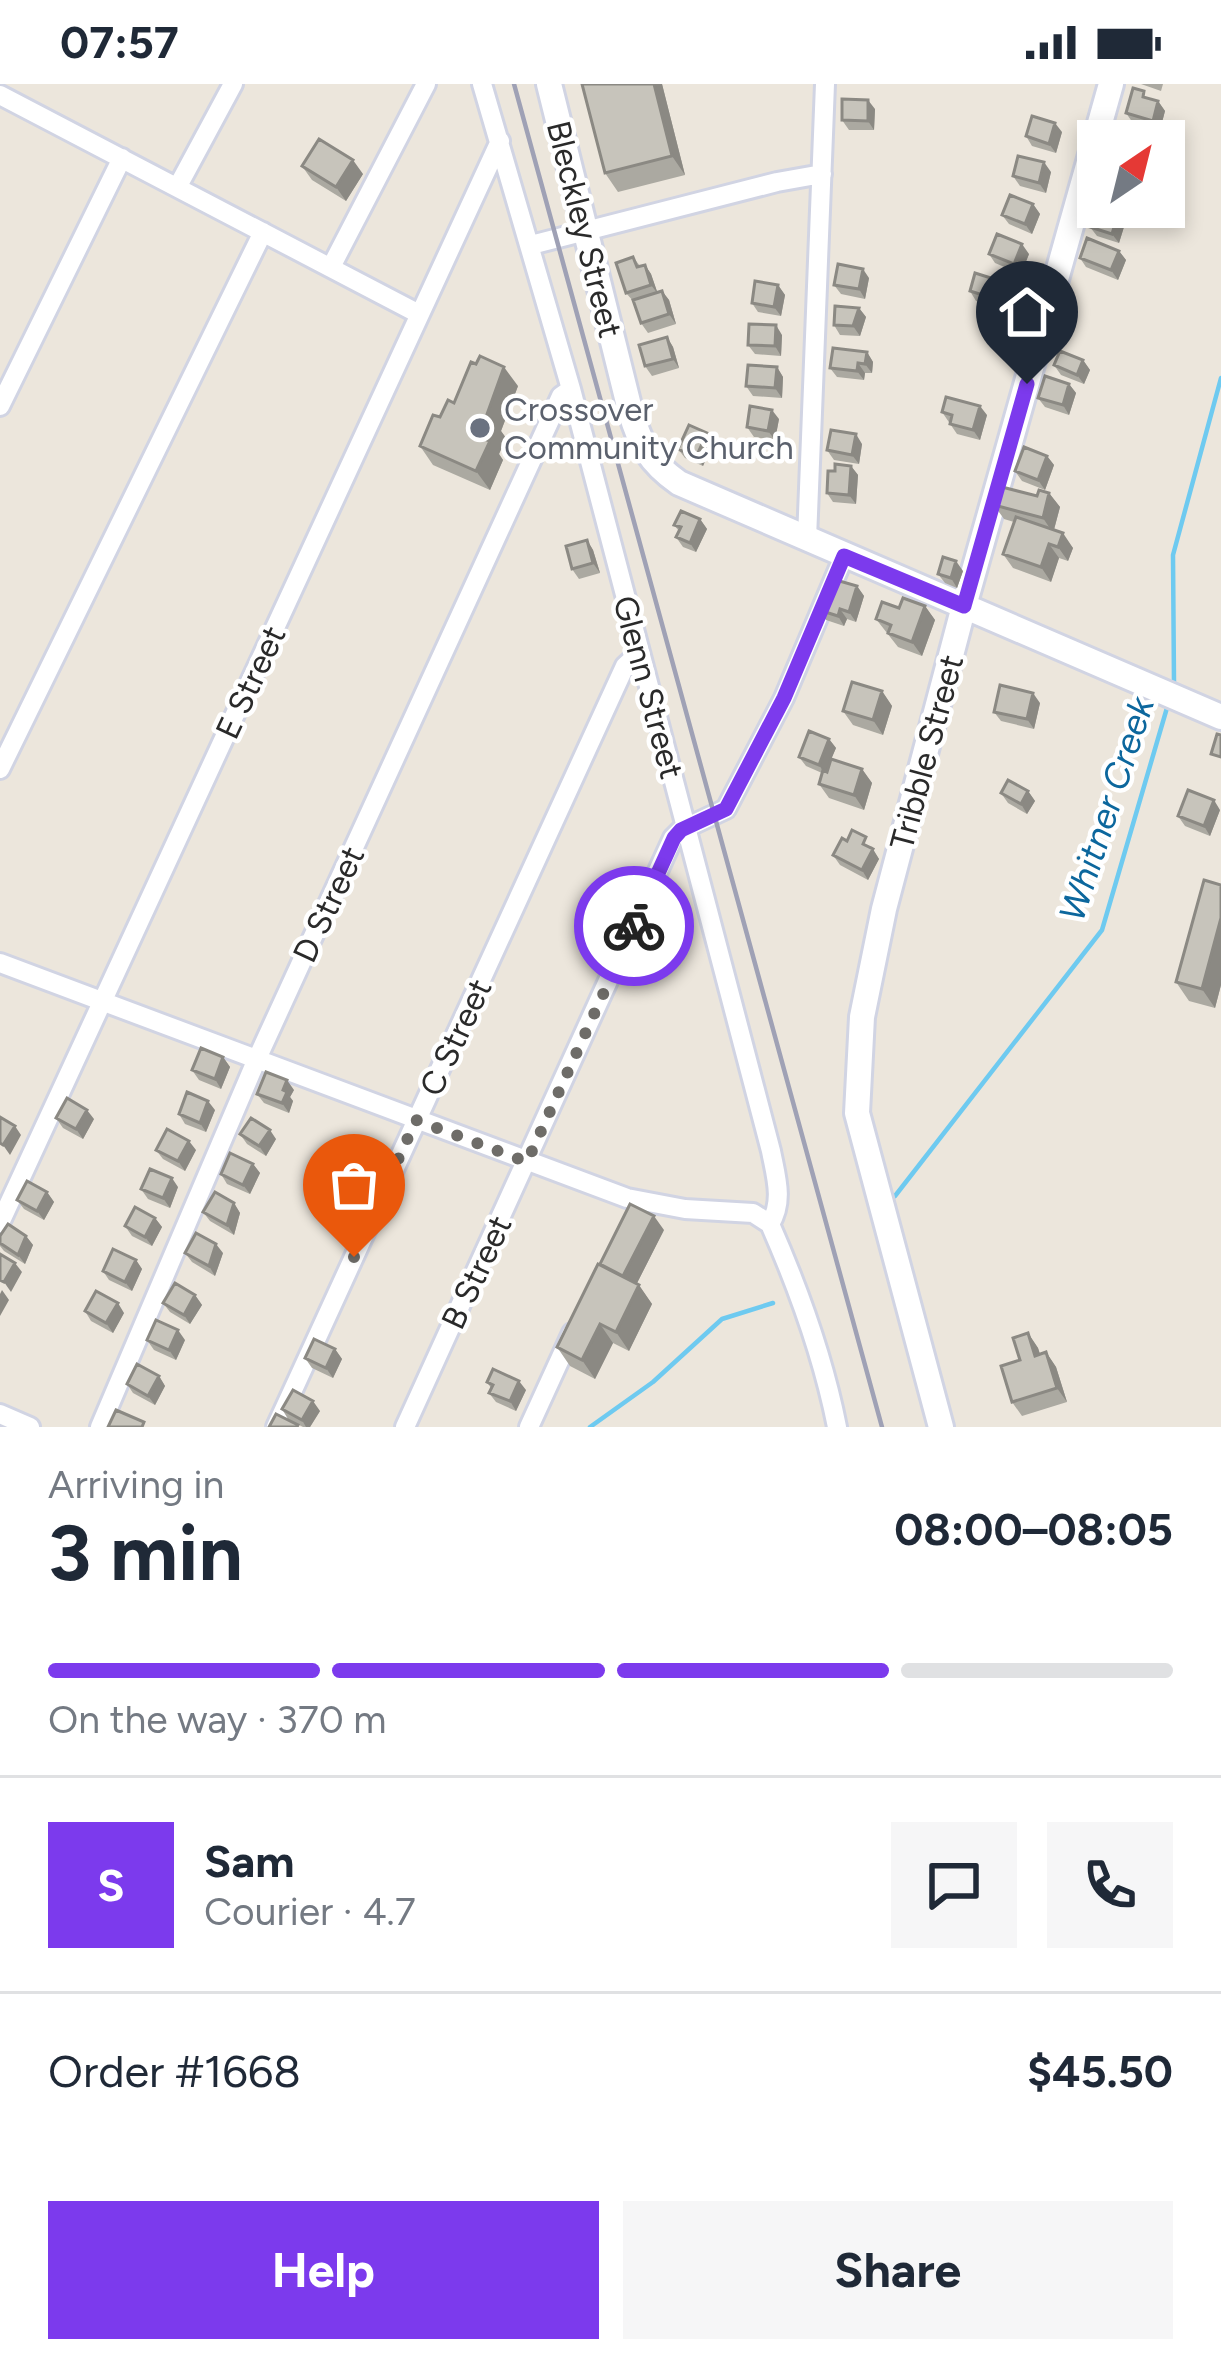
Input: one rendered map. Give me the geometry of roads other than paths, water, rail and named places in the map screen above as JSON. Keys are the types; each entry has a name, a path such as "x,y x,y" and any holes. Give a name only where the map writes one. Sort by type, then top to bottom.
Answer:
{"street":[{"path":"178,186 233,84"},
{"path":"331,267 425,84"},
{"name":"Glenn Street","path":"482,84 572,389 771,1151 779,1191 778,1210 770,1224 825,1368 837,1427"},
{"name":"Bleckley Street","path":"549,84 641,446 656,467 679,482 844,556 1221,717"},
{"path":"807,539 825,84"},
{"name":"Tribble Street","path":"940,1427 857,1113 857,1059 884,909 1111,84"},
{"path":"0,95 419,314"},
{"name":"E Street","path":"0,1223 500,141"},
{"path":"0,406 122,158"},
{"path":"531,245 822,174"},
{"path":"0,769 263,232"},
{"name":"D Street","path":"100,1427 256,1060 560,396 572,389"},
{"name":"B Street","path":"406,1427 674,838 686,827 726,809 784,698 844,556"},
{"name":"C Street","path":"277,1427 626,666 640,652"},
{"path":"0,963 630,1205 752,1213 770,1224"},
{"path":"530,1427 578,1318"},
{"path":"0,1414 30,1427"}],"waterway":[{"name":"Whitner Creek","path":"1174,684 1173,555 1221,378"},
{"name":"Whitner Creek","path":"895,1196 1102,930 1169,701"},
{"name":"Whitner Creek","path":"590,1427 653,1382 722,1319 773,1303"}],"railway":[{"path":"514,84 882,1427"}],"place":[{"name":"Crossover Community Church","path":"480,428"}]}
